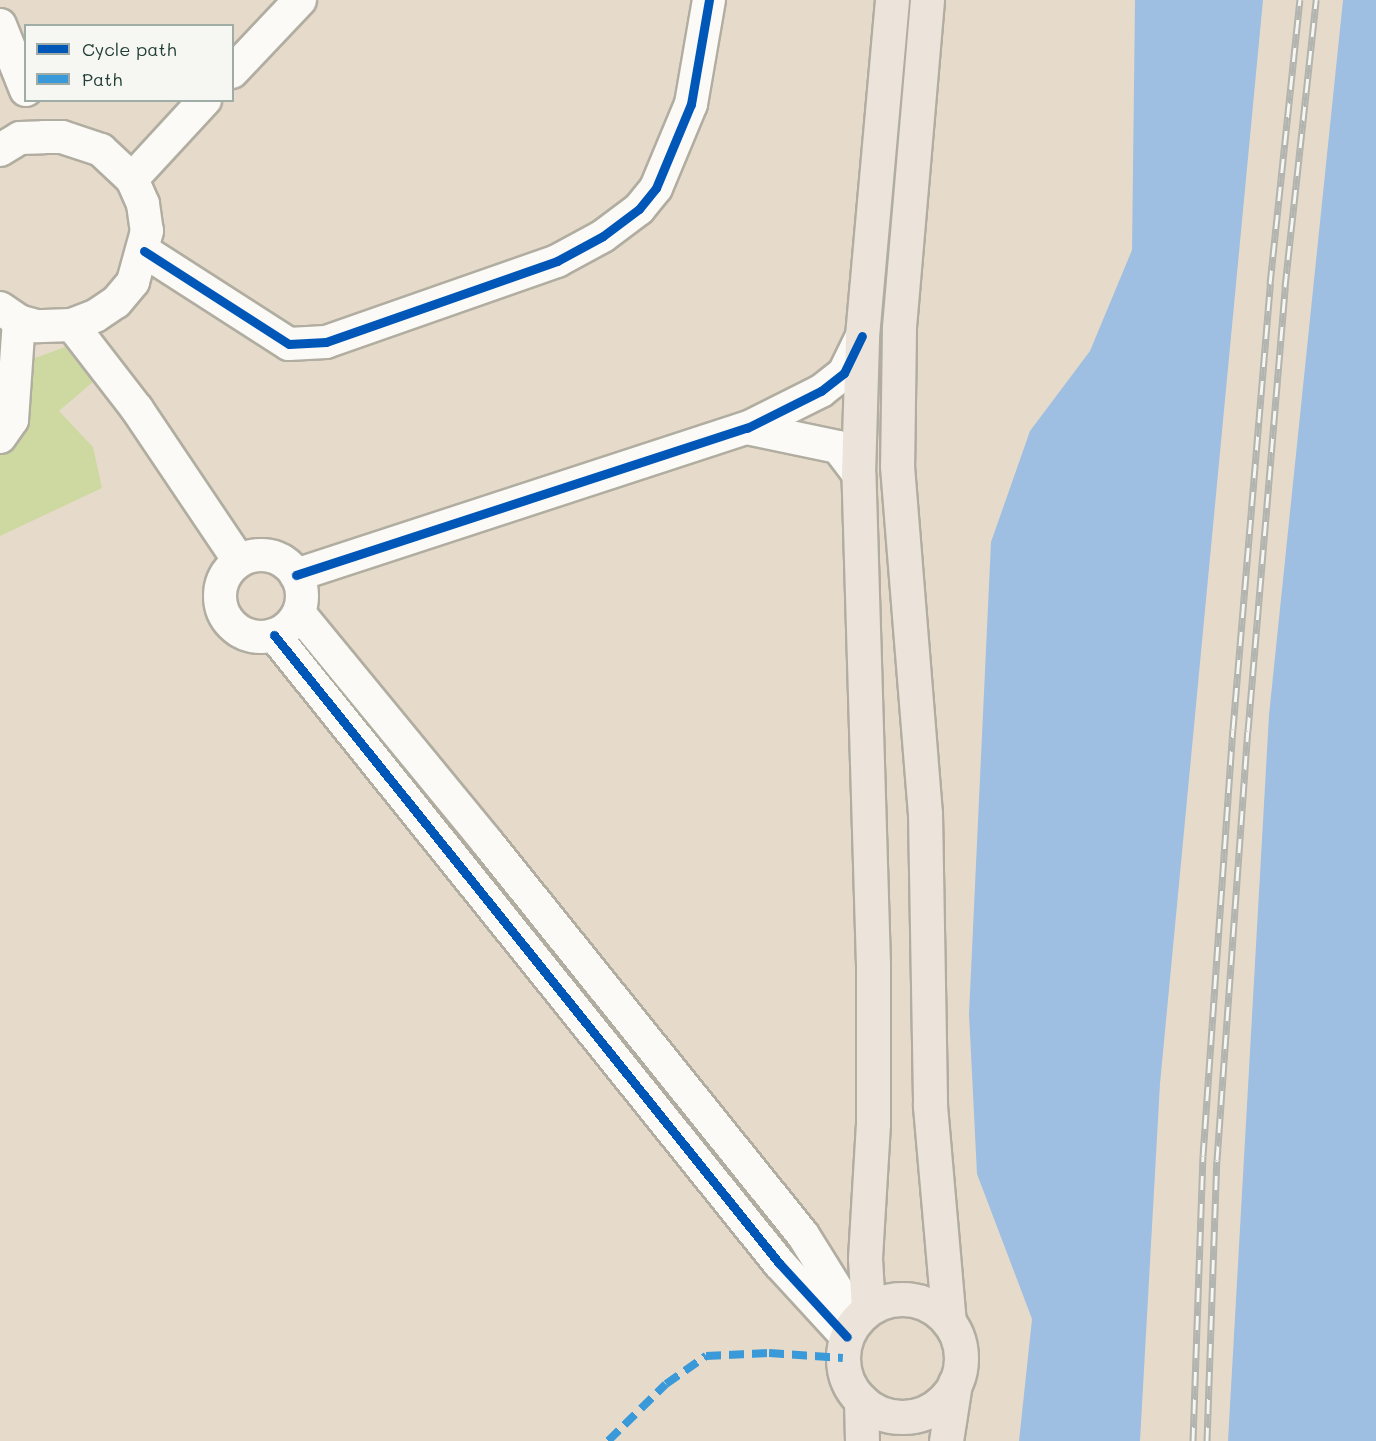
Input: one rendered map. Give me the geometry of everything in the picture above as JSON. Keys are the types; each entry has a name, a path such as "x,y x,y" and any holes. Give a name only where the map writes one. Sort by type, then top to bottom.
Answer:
{"highway":[{"path":"862,1441 861,1400 845,1373 859,1320 873,1123 873,965 858,474 862,336 892,0"},
{"path":"927,0 899,329 897,466 925,813 930,1107 949,1322 960,1351 946,1441"},
{"path":"859,1320 890,1300 906,1299 923,1302 949,1322"},
{"path":"861,1400 888,1415 920,1414 947,1396 955,1383"}],"street":[{"path":"234,70 300,0"},
{"path":"144,251 290,344 326,342 557,261 603,236 639,209 656,188 691,104 709,0"},
{"path":"0,25 24,85"},
{"path":"31,102 44,137"},
{"path":"132,179 203,102"},
{"path":"0,437 12,420 9,315 54,327 72,325 95,316 116,302 133,282 144,251 143,204 132,179 101,150 62,137 2,142"},
{"path":"72,325 137,409 239,561"},
{"path":"296,575 747,428 821,391 844,373 862,336"},
{"path":"747,428 838,447 858,474"},
{"path":"271,556 285,563 296,575 302,590 299,614 283,631 274,635 252,636 237,629 226,618 221,603 221,586 239,561 271,556"},
{"path":"299,614 561,933 803,1235 859,1320"},
{"path":"274,635 778,1263 859,1320"}],"green space":[{"path":"65,347 93,382 59,411 93,447 102,488 0,536 0,371"}],"water":[{"path":"1135,0 1263,0 1160,1084 1140,1441 1019,1441 1032,1319 977,1174 969,1014 991,542 1030,431 1090,351 1132,250"},
{"path":"1343,0 1376,0 1376,1441 1228,1441 1269,715"}],"railway":[{"path":"1193,1441 1203,1156 1233,729 1270,284 1300,0"},
{"path":"1207,1441 1217,1160 1248,731 1285,287 1316,0"}],"marked path":[{"path":"608,1441 666,1384 706,1356 769,1353 843,1358"}],"cycle path":[{"path":"144,251 289,344 326,342 557,261 603,236 639,209 656,188 691,104 709,0"},
{"path":"296,575 747,428 821,391 844,373 862,336"},
{"path":"274,635 779,1263 847,1337"}]}
